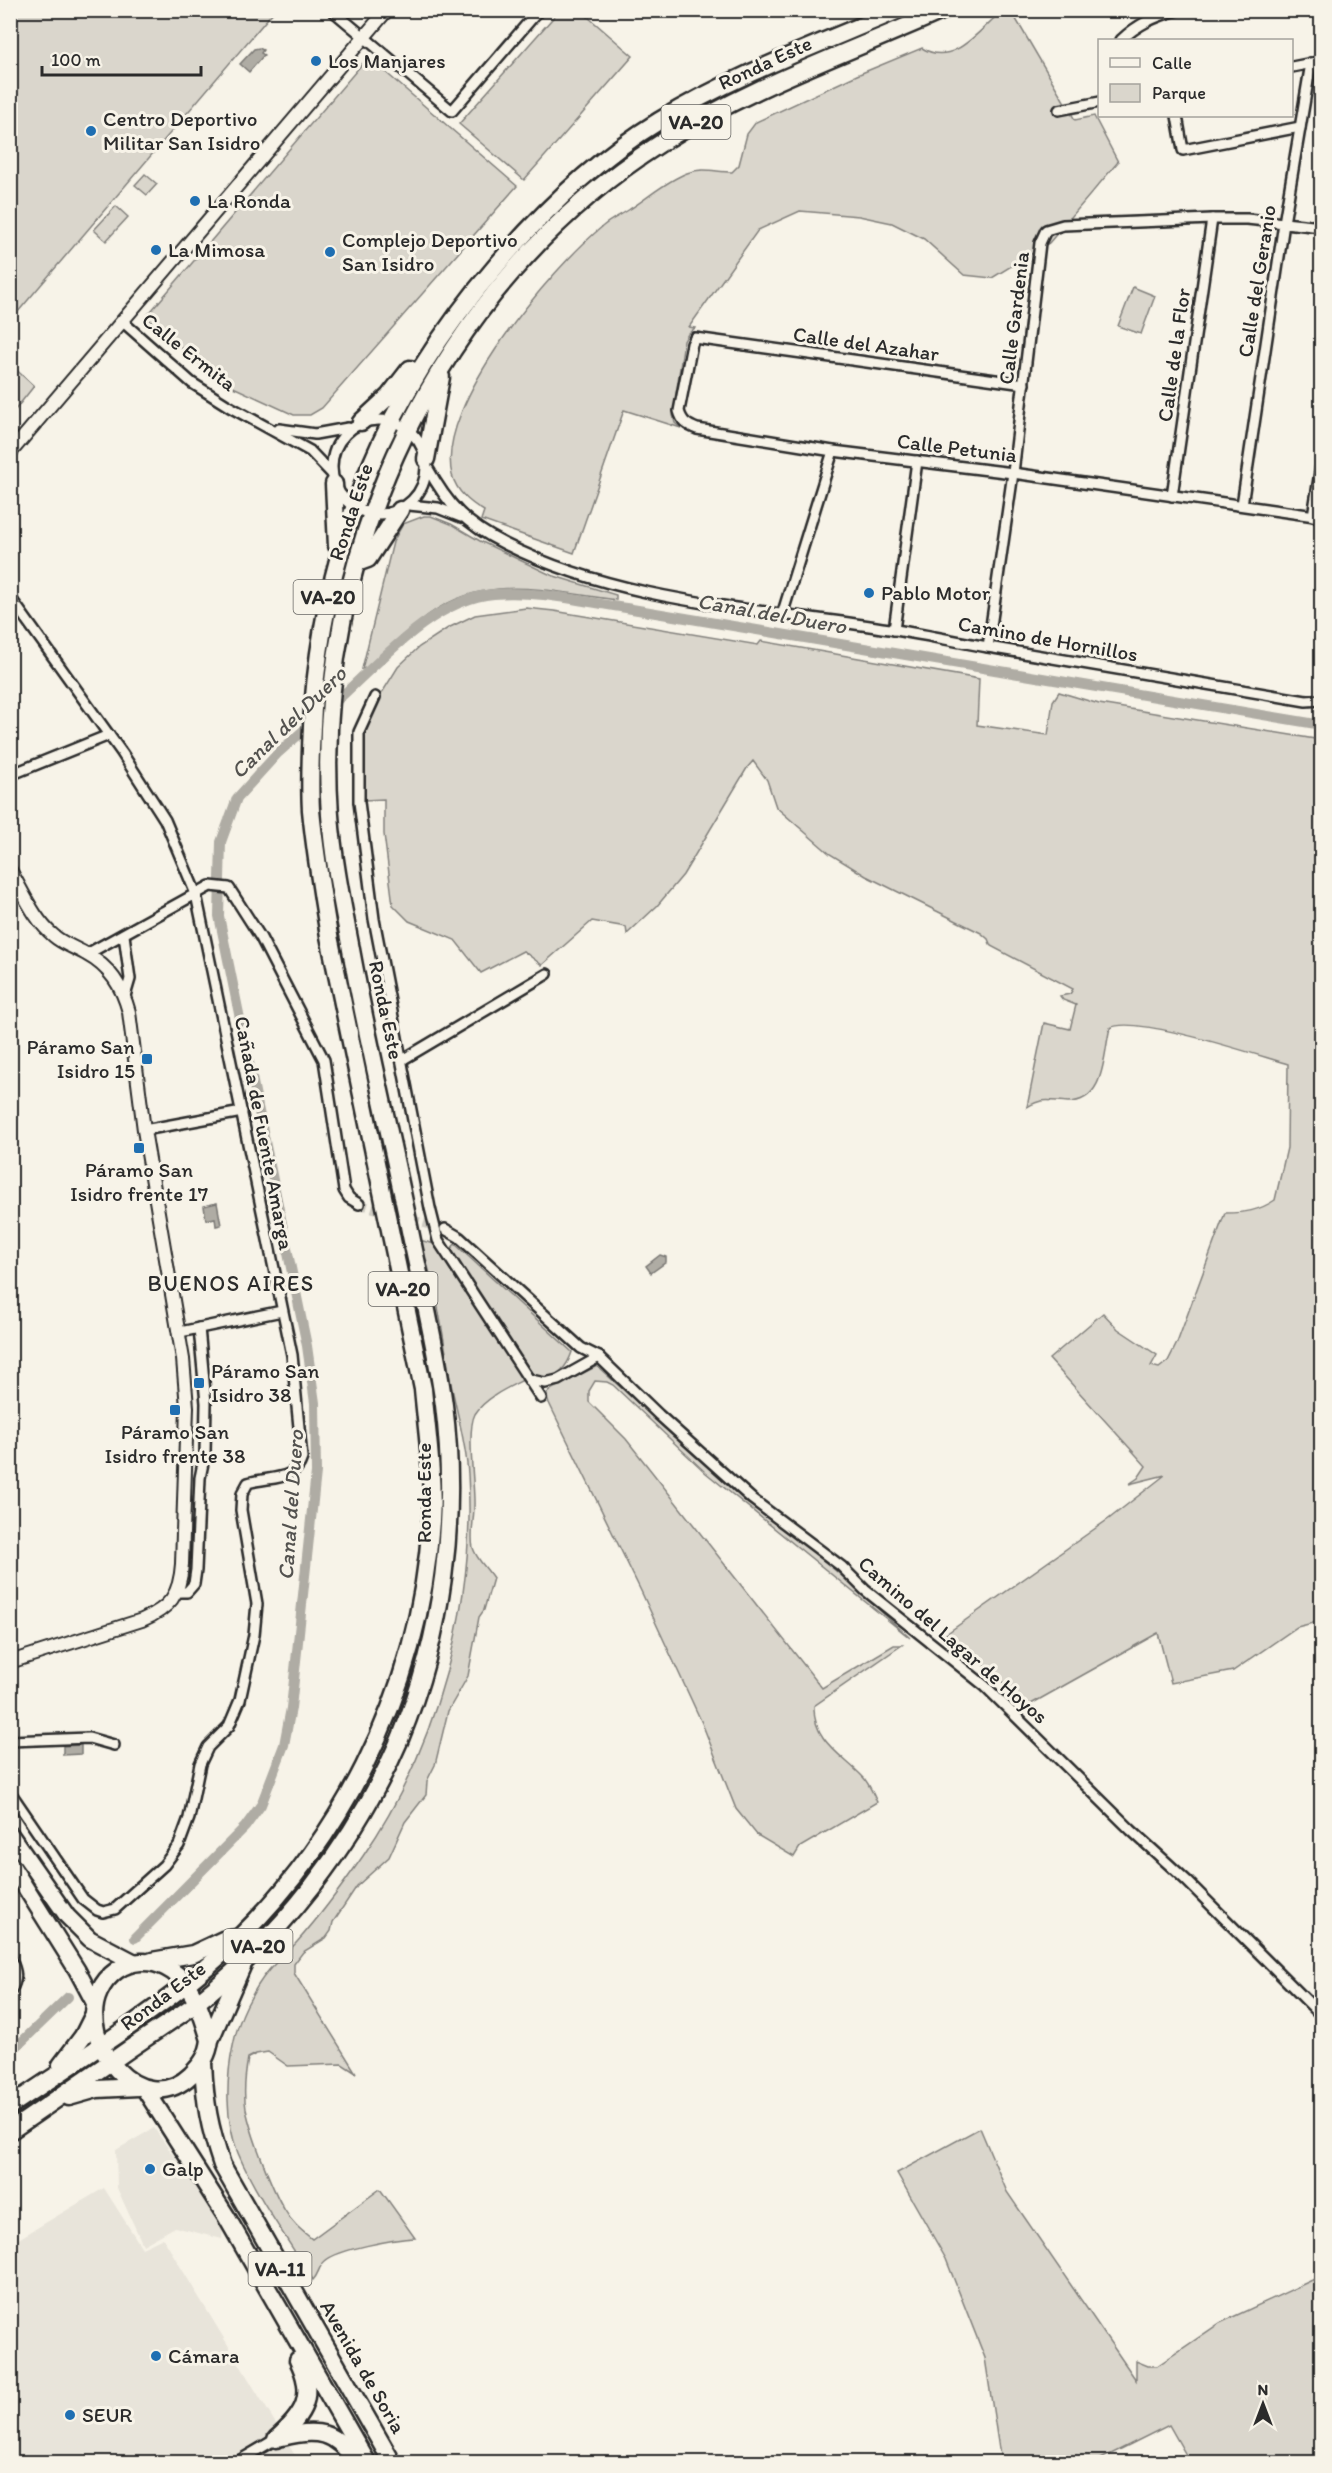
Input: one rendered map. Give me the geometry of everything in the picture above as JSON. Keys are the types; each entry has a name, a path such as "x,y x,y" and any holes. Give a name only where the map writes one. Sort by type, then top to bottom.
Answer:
{"highway":[{"name":"Ronda Este","path":"10,2106 186,1984 240,1937 278,1895 335,1820 372,1753 402,1680 415,1630 425,1577 431,1520 430,1458 423,1389 329,936 311,808 311,745 315,689 326,609 338,557 354,507 390,421 427,356 468,300 510,250 547,212 617,150 658,122 760,67 899,10"},
{"name":"Ronda Este","path":"10,2131 197,2003 246,1959 292,1910 337,1854 373,1793 395,1748 424,1671 437,1613 447,1547 449,1467 444,1408 339,885 330,816 328,744 333,686 357,563 388,469 407,429 446,360 490,298 557,226 604,185 656,146 716,110 761,88 944,10"},
{"path":"355,425 389,396 415,362 427,356"},
{"path":"426,463 446,360"},
{"path":"333,479 338,557"},
{"path":"357,563 368,559 404,507"},
{"path":"48,2080 78,2044 109,1976 134,1962 193,1954 224,1940 240,1937"},
{"path":"210,2040 246,1959"},
{"path":"152,1961 172,1971 186,1984 197,2003 210,2040"},
{"name":"VA-11","path":"94,2009 101,2044 111,2062 124,2078 142,2088 226,2216 367,2463"},
{"name":"VA-11","path":"203,2063 210,2040"},
{"path":"54,2102 97,2089 162,2090 176,2086 203,2063"},
{"name":"Avenida de Soria","path":"203,2063 205,2104 209,2126 222,2164 392,2463"},
{"path":"258,2275 305,2374 307,2389 304,2405 296,2422 276,2439"},
{"path":"276,2439 304,2431 323,2433 336,2439 347,2448 356,2463"}],"main road":[{"path":"10,1834 67,1916 90,1939 134,1962"},
{"path":"10,1863 77,1970 94,2009"}],"street":[{"path":"332,10 452,111 539,10"},
{"path":"10,453 387,10"},
{"path":"1122,39 1133,28 1149,18 1177,10"},
{"path":"1293,67 1316,62"},
{"name":"Calle del Geranio","path":"1242,505 1300,127 1316,62"},
{"path":"1059,110 1098,102"},
{"path":"1178,117 1183,150 1300,127"},
{"name":"Calle Gardenia","path":"987,647 1013,473 1040,243 1046,230 1063,225 1212,219 1322,227"},
{"name":"Calle de la Flor","path":"1172,496 1212,219"},
{"name":"Calle Ermita","path":"123,322 192,382 230,407 310,451 333,479 342,497 354,507"},
{"name":"Calle Petunia","path":"703,339 695,338 692,344 679,411 681,419 687,425 833,451 1013,473 1317,516"},
{"name":"Calle del Azahar","path":"703,339 1024,384"},
{"name":"Calle Ermita","path":"266,426 303,434 315,434 375,420 390,421"},
{"path":"390,421 407,429"},
{"path":"333,479 334,451 339,440 355,425"},
{"name":"Camino de Hornillos","path":"407,429 422,448 426,463 439,490 461,517"},
{"path":"782,615 833,451"},
{"path":"1317,516 1322,459"},
{"path":"894,630 917,461"},
{"path":"404,507 424,481 426,463"},
{"path":"354,507 372,513"},
{"name":"Camino de Hornillos","path":"372,513 387,513 404,507 438,508 461,517 506,545 559,567 652,595 894,630 1306,701 1322,700"},
{"name":"Cañada de Fuente Amarga","path":"10,597 109,735 165,820 196,894 297,1390 302,1458 299,1469 292,1474 248,1482 242,1494 241,1510 257,1604 254,1635 240,1700 229,1726 208,1747 200,1764 189,1818 179,1845 164,1865 115,1909 103,1912 96,1910 83,1899 10,1792"},
{"path":"375,697 359,732 359,802 374,919 438,1240 541,1398"},
{"path":"10,775 109,735"},
{"path":"10,870 41,924 55,937 87,954 114,975 125,996 144,1130 180,1332 187,1407 183,1564 181,1582 174,1598 157,1613 142,1620 10,1662"},
{"path":"87,954 210,886 229,888 261,938 324,1060 344,1190 349,1198 359,1204"},
{"path":"124,935 130,979 125,996"},
{"path":"402,1060 547,974"},
{"path":"144,1130 242,1112"},
{"name":"Camino del Lagar de Hoyos","path":"445,1229 459,1238 582,1348 598,1357 752,1498 841,1566 865,1590 985,1686 1131,1830 1187,1881 1322,2016"},
{"path":"180,1332 282,1311"},
{"path":"177,1592 187,1592 194,1584 196,1570 200,1478 205,1453 207,1403 199,1328"},
{"path":"531,1380 546,1383 558,1380 598,1357"},
{"path":"10,1741 89,1738 114,1745"},
{"path":"10,1958 17,1972 16,1982 10,1992"},
{"path":"237,2463 276,2439"}],"shaded area":[{"path":"254,49 263,50 261,53 264,55 249,72 240,64"},
{"path":"217,1203 221,1225 216,1226 215,1218 206,1220 204,1206"},
{"path":"660,1255 666,1257 666,1262 651,1273 646,1266"},
{"path":"81,1745 81,1754 63,1755 63,1746"},
{"name":"Galp","path":"154,2128 223,2226 222,2239 175,2227 143,2245 117,2188 116,2150"},
{"path":"104,2188 142,2248 163,2238 299,2462 11,2462 10,2244"}],"green space":[{"name":"Centro Deportivo Militar San Isidro","path":"10,11 274,11 11,320 10,320"},
{"path":"559,11 581,11 633,56 524,180 459,124"},
{"path":"1002,11 1011,11 1075,120 1094,116 1118,162 1049,243 992,278 964,275 924,239 892,223 859,216 800,211 758,230 689,327 695,328 684,341 673,415 675,423 681,428 624,410 574,553 481,520 484,511 464,496 452,475 452,446 461,412 502,340 528,305 581,246 606,224 679,176 699,170 732,172 739,165 747,134 756,122 857,75 922,48 933,53 955,50 975,36"},
{"name":"Complejo Deportivo San Isidro","path":"368,57 517,186 322,408 310,415 294,415 231,386 196,361 146,317"},
{"path":"145,174 157,184 147,195 135,185"},
{"path":"116,206 128,217 106,241 94,230"},
{"path":"1133,287 1155,296 1141,334 1118,326"},
{"path":"11,365 34,386 11,415"},
{"path":"424,516 431,516 451,524 480,541 551,575 616,595 616,600 538,589 513,588 489,590 465,596 441,606 418,623 377,662 362,669 393,542 403,524"},
{"path":"526,608 758,645 761,641 979,679 977,725 1048,735 1053,701 1059,692 1099,704 1321,740 1321,1621 1297,1627 1233,1671 1171,1683 1158,1633 1031,1704 1032,1711 992,1672 946,1634 1110,1518 1165,1475 1129,1484 1138,1478 1146,1466 1049,1359 1103,1313 1118,1329 1157,1355 1151,1366 1159,1368 1168,1361 1177,1343 1225,1213 1251,1211 1275,1200 1287,1148 1288,1064 1196,1037 1143,1026 1123,1025 1110,1028 1101,1075 1090,1094 1080,1100 1043,1101 1027,1107 1044,1023 1070,1029 1076,1005 1063,1000 1060,996 1070,994 1073,989 991,946 988,939 981,933 866,876 830,854 776,807 767,780 753,761 683,875 657,906 627,934 626,927 592,921 542,965 523,951 481,973 455,940 409,921 393,905 384,834 384,799 364,800 365,731 380,696 398,667 419,647 448,628 475,615"},
{"path":"419,1240 439,1245 523,1380 484,1403 472,1422 474,1506 472,1543 477,1556 493,1578 484,1610 479,1617 468,1676 448,1711 435,1765 427,1781 426,1795 405,1822 389,1857 357,1886 333,1922 326,1938 303,1952 294,1964 294,1973 356,2073 342,2064 288,2066 268,2052 248,2058 245,2103 249,2120 273,2188 293,2222 312,2239 380,2189 415,2238 368,2245 342,2252 325,2261 313,2280 263,2202 238,2153 229,2114 229,2072 238,2026 257,1987 269,1970 297,1942 332,1900 389,1814 412,1769 431,1722 458,1623 469,1523 467,1462 438,1309"},
{"path":"455,1244 572,1352 568,1362 558,1373 543,1379 532,1373 449,1251"},
{"path":"597,1366 691,1451 842,1576 910,1638 706,1473 613,1385 595,1381 589,1391 589,1402 626,1439 822,1688 894,1645 902,1645 814,1706 818,1729 823,1738 865,1779 877,1802 800,1847 794,1857 757,1835 736,1809 702,1723 641,1591 549,1403 546,1394 552,1389"},
{"path":"980,2128 1007,2192 1136,2380 1136,2361 1148,2366 1157,2366 1220,2323 1321,2276 1321,2462 1190,2462 1169,2425 1095,2462 1001,2462 985,2358 946,2259 897,2173"}],"waterway":[{"name":"Canal del Duero","path":"331,706 386,654 427,621 471,599 511,593 577,600 1322,725"},
{"name":"Canal del Duero","path":"135,1938 245,1827 261,1805 284,1745 291,1708 316,1472 315,1403 307,1346 219,916 221,842 237,798 278,753 313,722"},
{"name":"Canal del Duero","path":"10,2053 68,1997"}],"tunnel":[{"path":"359,1204 440,1228"}],"place":[{"name":"Los Manjares","path":"316,61"},
{"name":"Centro Deportivo Militar San Isidro","path":"91,131"},
{"name":"La Ronda","path":"195,201"},
{"name":"La Mimosa","path":"156,250"},
{"name":"Complejo Deportivo San Isidro","path":"330,252"},
{"name":"Pablo Motor","path":"869,593"},
{"name":"Páramo San Isidro 15","path":"147,1059"},
{"name":"Páramo San Isidro frente 17","path":"139,1148"},
{"name":"Páramo San Isidro 38","path":"199,1383"},
{"name":"Páramo San Isidro frente 38","path":"175,1410"},
{"name":"Galp","path":"150,2169"},
{"name":"Cámara","path":"156,2356"},
{"name":"SEUR","path":"70,2415"}],"district":[{"name":"BUENOS AIRES","path":"231,1283"}]}
